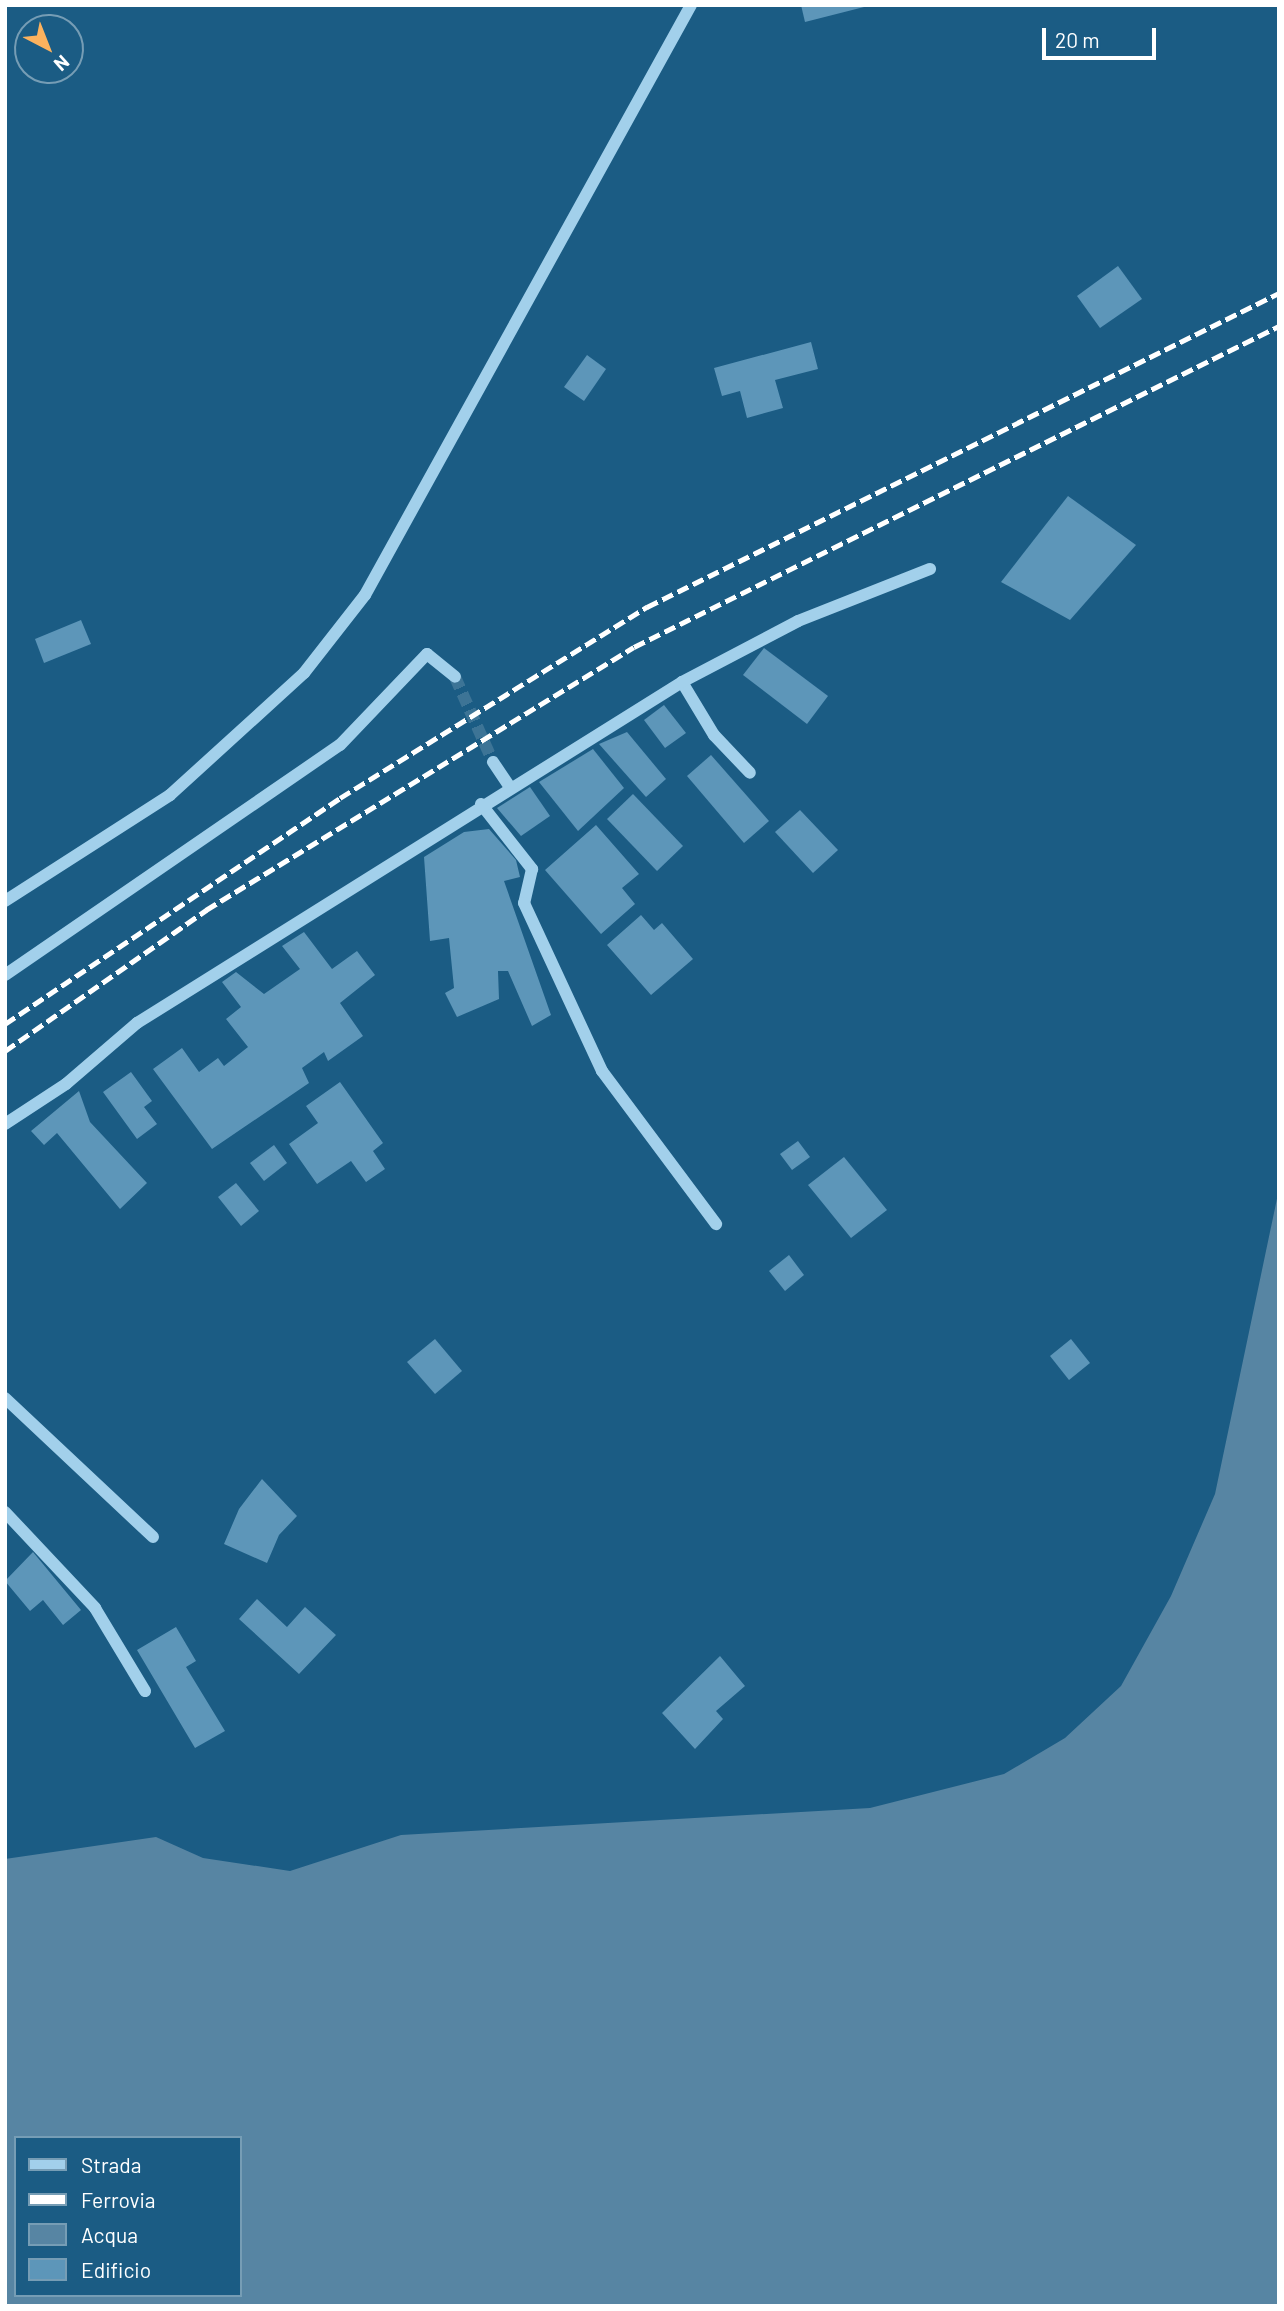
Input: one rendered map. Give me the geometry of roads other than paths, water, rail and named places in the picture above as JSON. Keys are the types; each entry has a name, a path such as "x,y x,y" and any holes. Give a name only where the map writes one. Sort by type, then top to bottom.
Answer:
{"street":[{"path":"5,901 170,795 304,673 365,595 691,5"},
{"path":"5,1124 66,1084 137,1023 509,786 682,682 798,621 930,569"},
{"path":"5,975 340,745 427,654 455,677"},
{"path":"682,682 714,735 750,773"},
{"path":"493,762 509,786"},
{"path":"481,804 532,869 524,903 602,1072 716,1224"},
{"path":"5,1398 153,1537"},
{"path":"5,1512 95,1608 145,1691"}],"water":[{"path":"1279,1189 1279,2306 5,2306 5,1859 156,1837 203,1858 290,1871 401,1835 870,1808 1004,1774 1065,1738 1121,1686 1171,1596 1215,1494"}],"tunnel":[{"path":"455,677 493,762"}],"railway":[{"path":"5,1024 340,798 647,607 1279,293"},
{"path":"5,1051 206,910 634,647 1279,326"}]}
